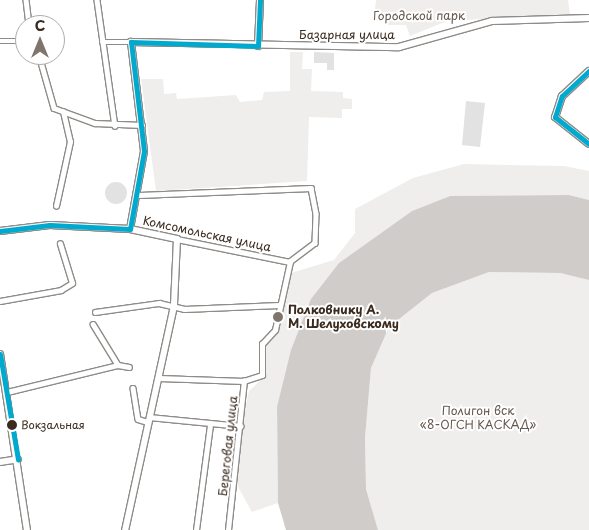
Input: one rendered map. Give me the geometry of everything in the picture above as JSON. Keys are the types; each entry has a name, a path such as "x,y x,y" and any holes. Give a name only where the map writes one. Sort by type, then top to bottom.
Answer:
{"main road":[{"path":"258,46 260,0"},
{"name":"Базарная улица","path":"131,42 258,46 399,47 492,21 589,18"},
{"path":"130,229 144,168 142,125 131,42"},
{"path":"589,71 562,96 555,117 589,144"},
{"name":"Комсомольская улица","path":"0,231 50,225 130,229 177,239"},
{"path":"125,530 174,306 177,239"},
{"path":"0,354 1,371 7,392 18,459 27,530"},
{"path":"0,462 18,459"}],"street":[{"path":"26,0 28,15"},
{"path":"97,0 115,126"},
{"path":"0,41 15,41"},
{"name":"Базарная улица","path":"102,42 131,42"},
{"path":"41,65 47,90 54,108 115,126 142,125"},
{"path":"56,206 70,142 63,112"},
{"path":"139,195 311,188 316,214 315,243 290,262"},
{"name":"Комсомольская улица","path":"177,239 290,262"},
{"path":"0,301 61,290 72,283 60,244"},
{"name":"Береговая улица","path":"228,530 241,426 244,381 262,374 262,344 275,330 290,262"},
{"path":"95,312 159,303 174,306 279,305"},
{"path":"93,324 118,365"},
{"path":"7,392 118,365 129,368"},
{"path":"159,378 244,381"},
{"path":"133,388 138,419 241,426"},
{"path":"196,530 210,425"}],"shaded area":[{"name":"Городской парк","path":"376,0 568,0 570,14 447,21 410,36 406,25 388,25 387,18 374,17"},
{"path":"290,52 303,52 302,69 312,69 311,91 343,92 343,98 352,99 352,109 342,109 342,118 309,117 307,181 156,191 141,79 163,79 164,94 176,93 177,99 236,95 240,102 262,100 264,92 290,91"},
{"path":"464,164 564,166 589,171 589,200 569,195 450,196 412,211 339,263 277,407 278,503 252,512 237,485 245,410 249,391 265,376 265,346 279,329 291,273 334,260 355,233 355,209 413,178"},
{"path":"569,195 589,200 589,280 560,273 489,272 432,293 389,327 371,368 365,438 366,489 378,530 286,530 278,503 277,407 291,350 311,299 339,263 412,211 450,196"},
{"name":"Полигон вск «8-ОГСН КАСКАД»","path":"489,272 560,273 589,280 589,530 378,530 366,489 365,438 371,368 389,327 432,293"}],"building":[{"path":"314,52 334,53 334,70 327,70 327,63 314,63"},
{"path":"466,101 485,103 480,147 462,145"},
{"path":"116,182 124,185 127,193 124,201 116,204 108,201 105,193 108,185"}],"transit line":[{"path":"258,46 260,0"},
{"path":"131,42 258,46"},
{"path":"130,229 144,151 131,42"},
{"path":"555,117 562,96 589,71"},
{"path":"555,117 589,144"},
{"path":"0,231 50,225 130,229"},
{"path":"0,354 18,459"}],"place":[{"name":"Полковнику А. М. Шелуховскому","path":"278,317"},
{"name":"Вокзальная","path":"12,425"}]}
